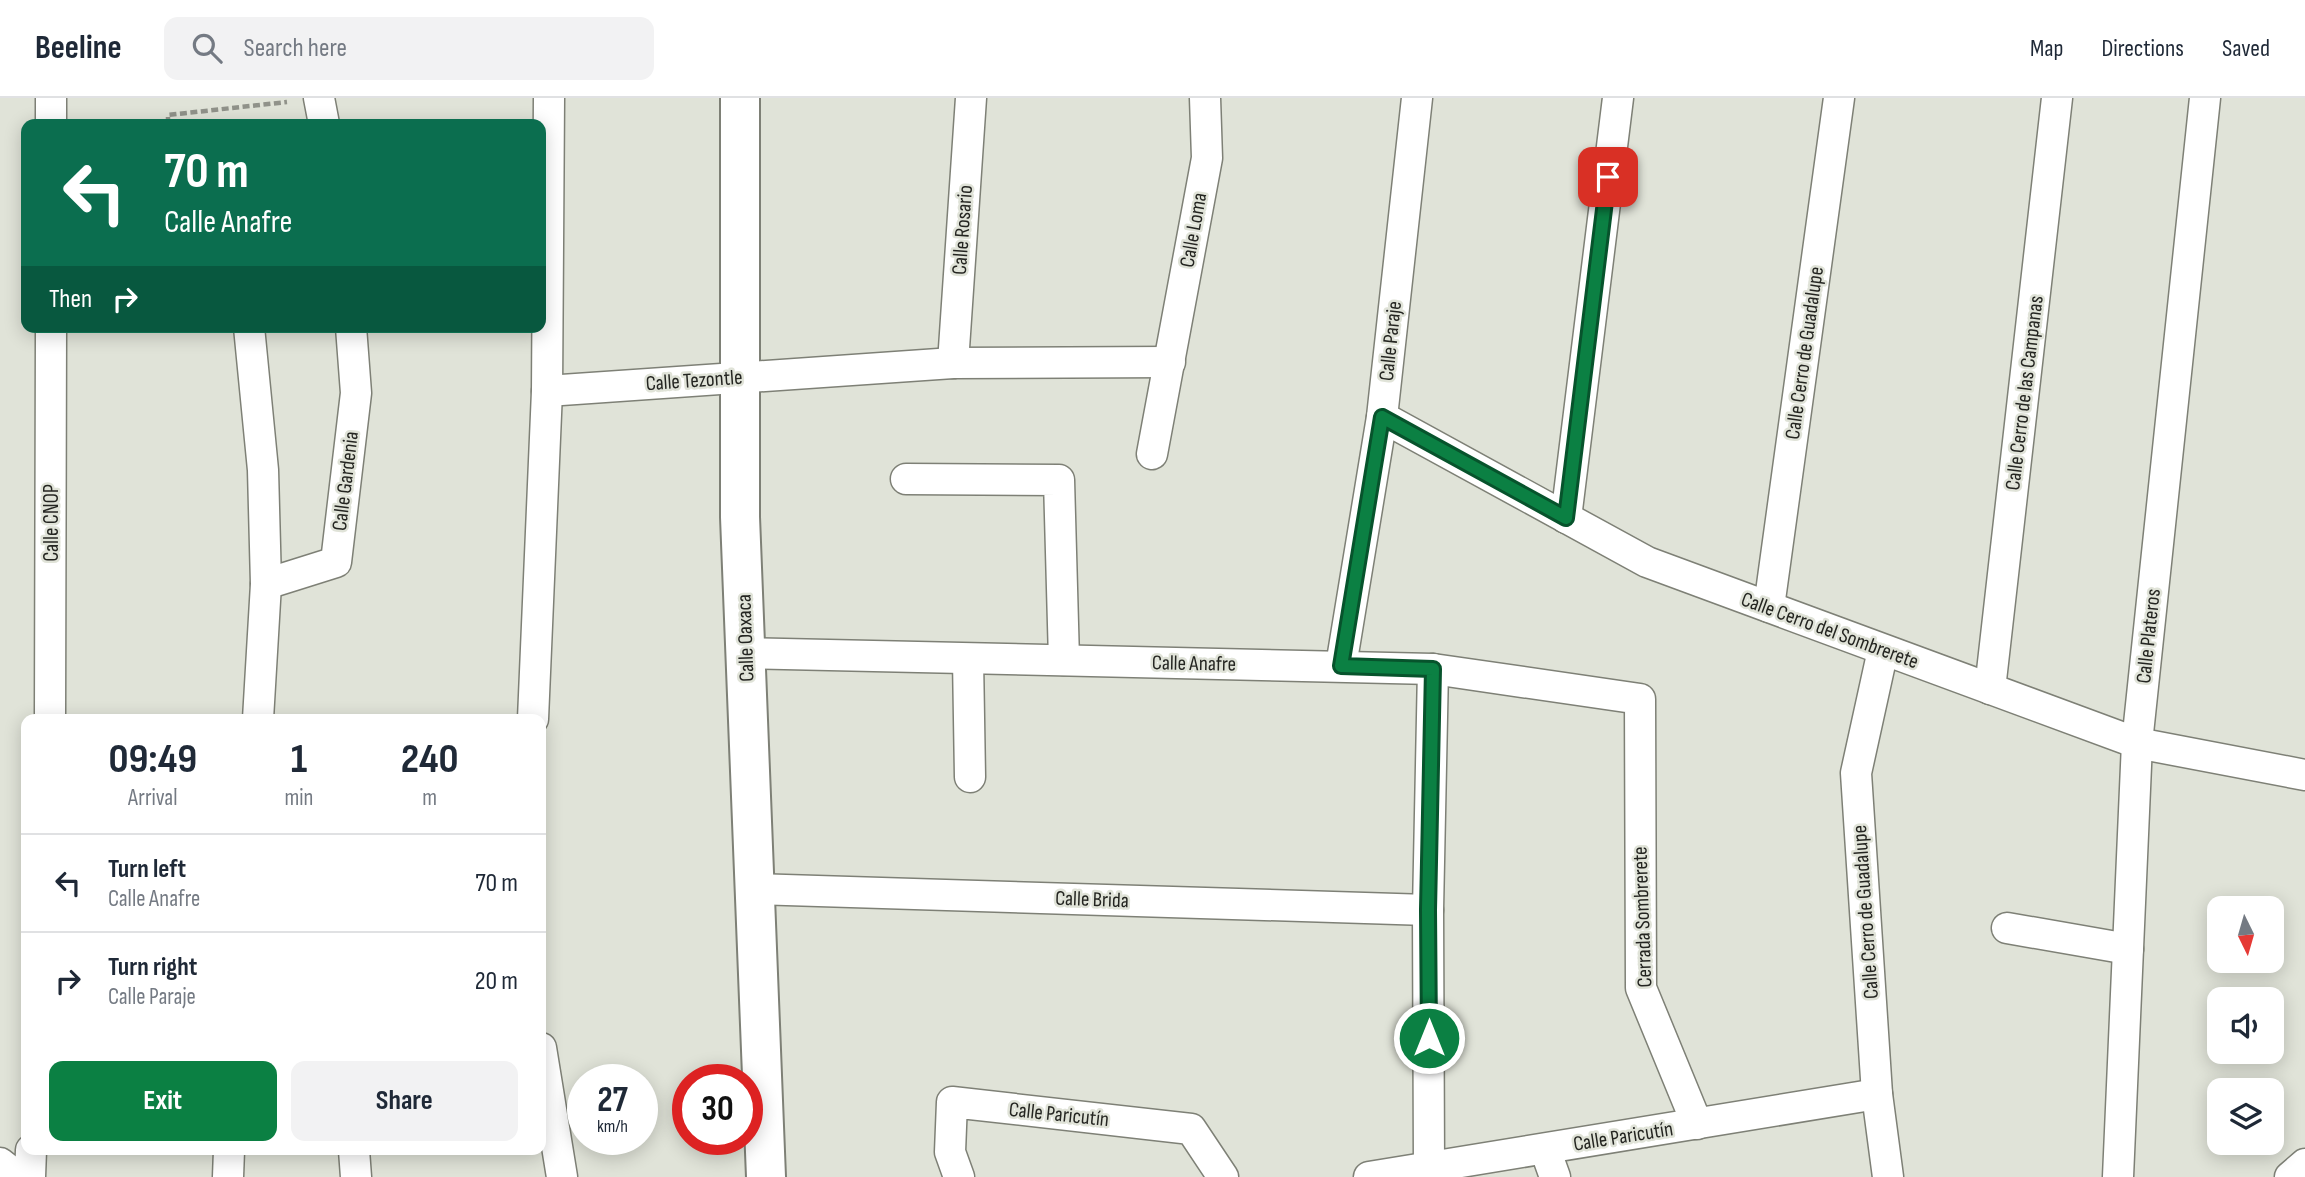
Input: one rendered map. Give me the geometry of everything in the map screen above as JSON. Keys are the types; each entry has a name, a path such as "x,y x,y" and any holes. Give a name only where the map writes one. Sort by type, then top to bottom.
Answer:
{"street":[{"path":"51,98 51,119"},
{"path":"319,98 323,119"},
{"path":"533,714 547,391 549,98"},
{"name":"Calle Oaxaca","path":"740,98 740,517 766,1177"},
{"name":"Calle Rosario","path":"953,363 971,98"},
{"name":"Calle Loma","path":"1152,454 1207,159 1205,98"},
{"name":"Calle Paraje","path":"1341,666 1382,417 1417,98"},
{"path":"1566,518 1618,98"},
{"name":"Calle Cerro de Guadalupe","path":"1769,607 1839,98"},
{"name":"Calle Cerro de las Campanas","path":"1990,689 2057,98"},
{"name":"Calle Plateros","path":"2118,1177 2137,743 2205,98"},
{"name":"Calle CNOP","path":"50,714 51,333"},
{"path":"250,333 263,470 266,584 258,714"},
{"name":"Calle Gardenia","path":"266,584 336,562 356,393 351,333"},
{"name":"Calle Tezontle","path":"547,391 953,363 1170,362"},
{"name":"Calle Cerro del Sombrerete","path":"1382,417 1647,562 2137,743 2305,775"},
{"path":"906,479 1059,480 1064,660"},
{"name":"Calle Cerro de Guadalupe","path":"1883,650 1856,773 1877,1094 1888,1177"},
{"name":"Calle Anafre","path":"745,653 1433,669 1640,699"},
{"path":"968,659 970,777"},
{"path":"1429,1166 1428,910 1433,669"},
{"name":"Cerrada Sombrerete","path":"1640,699 1641,988 1697,1124"},
{"name":"Calle Brida","path":"755,888 1428,910"},
{"path":"2007,928 2128,949"},
{"path":"546,1079 562,1177"},
{"name":"Calle Paricutín","path":"1369,1177 1877,1094"},
{"name":"Calle Paricutín","path":"959,1177 950,1152 952,1102 1191,1129 1223,1177"},
{"path":"1545,1149 1555,1177"},
{"path":"30,1177 31,1155"},
{"path":"228,1177 229,1155"},
{"path":"354,1155 356,1177"},
{"path":"0,1163 18,1177"},
{"path":"2290,1177 2305,1164"}],"path":[{"path":"168,119 168,115 319,98"}],"route":[{"path":"1429,1038 1428,910 1433,669 1341,666 1382,417 1566,518 1608,177"}]}
